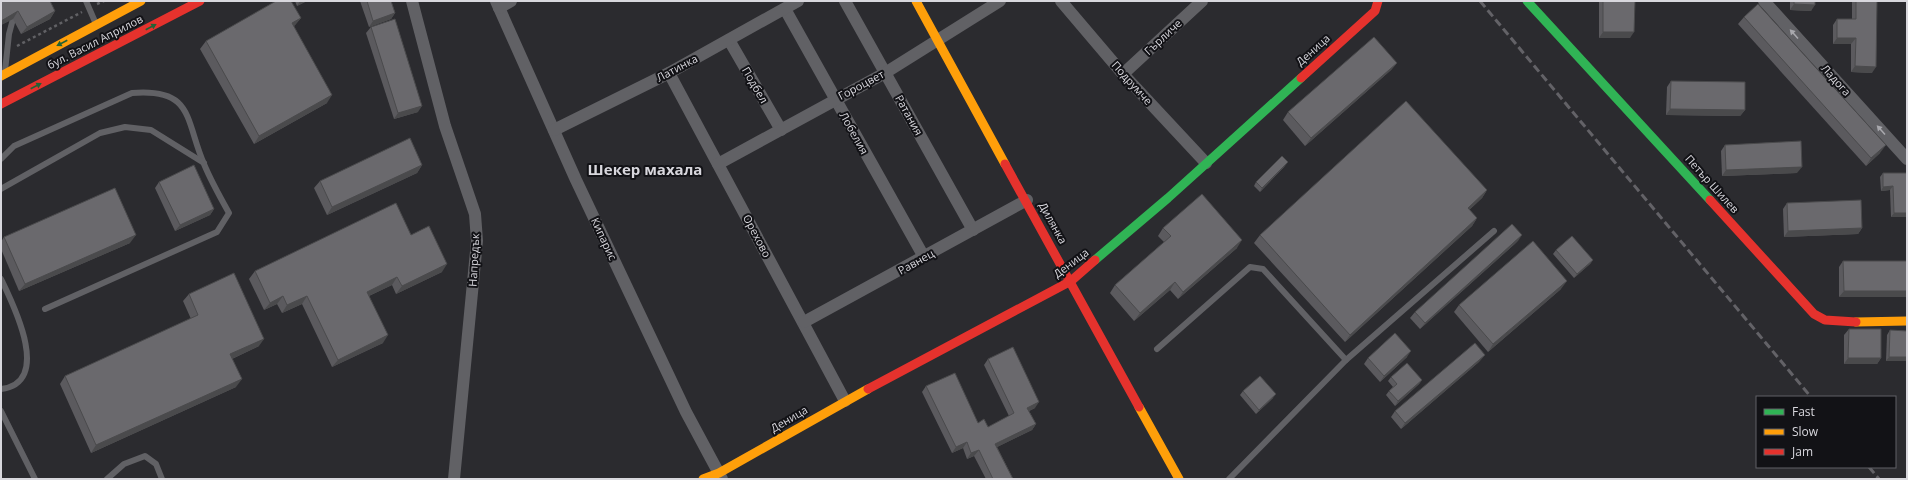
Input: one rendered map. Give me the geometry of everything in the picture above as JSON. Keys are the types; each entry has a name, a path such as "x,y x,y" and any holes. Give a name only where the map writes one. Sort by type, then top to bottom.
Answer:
{"street":[{"name":"бул. Васил Априлов","path":"3,75 141,1"},
{"name":"бул. Васил Априлов","path":"1,104 200,1"},
{"name":"Напредък","path":"412,1 445,126 475,214 477,241 454,479"},
{"path":"497,4 511,1"},
{"name":"Латинка","path":"554,130 669,73 798,1"},
{"name":"Ратания","path":"845,1 973,230"},
{"name":"Дилянка","path":"916,1 1180,479"},
{"name":"Гороцвет","path":"718,164 885,73 1000,1"},
{"name":"Подрумче","path":"1061,1 1123,74 1206,162"},
{"name":"Гърличе","path":"1123,74 1202,1"},
{"name":"Петър Шилев","path":"1528,1 1814,314 1825,320 1838,322 1907,321"},
{"name":"Ладога","path":"1764,1 1907,159"},
{"name":"Деница","path":"703,479 720,476 845,401 1071,281 1168,198 1374,11 1378,2"},
{"name":"Кипарис","path":"497,4 554,130 686,412 720,476"},
{"name":"Лобелия","path":"785,9 924,257"},
{"name":"Подбел","path":"729,40 780,130"},
{"name":"Орехово","path":"669,73 804,322 845,401"},
{"name":"Равнец","path":"804,322 1027,200"}],"lane":[{"path":"86,1 96,25"},
{"path":"3,75 13,19"},
{"path":"1,158 14,146 132,93 152,91 175,99 187,113 204,163 229,213 217,232 45,309"},
{"path":"1,189 100,133 126,127 151,130 204,163"},
{"path":"1229,479 1346,360 1494,231"},
{"path":"1157,349 1250,267 1263,269 1346,360"},
{"path":"1,279 15,310 26,341 27,361 21,377 14,385 1,389"},
{"path":"1,411 35,479"},
{"path":"107,479 124,464 145,456 156,464 162,479"}],"path":[{"path":"7,51 104,1"}],"building":[{"path":"1,1 50,1 55,11 27,27 18,11 1,21"},
{"path":"276,1 291,1 301,18 292,23 332,95 259,136 206,41"},
{"path":"367,1 391,1 395,13 373,21"},
{"path":"1603,1 1635,1 1634,32 1603,32"},
{"path":"1794,1 1815,1 1815,5 1794,4"},
{"path":"1856,1 1877,1 1876,67 1855,66 1856,38 1837,38 1837,19 1856,19"},
{"path":"1758,4 1886,145 1871,158 1744,17"},
{"path":"395,19 422,106 398,113 371,27"},
{"path":"1374,37 1397,63 1311,138 1288,112"},
{"path":"1671,81 1745,82 1745,110 1670,109"},
{"path":"1406,101 1487,190 1468,208 1477,218 1350,335 1260,235"},
{"path":"410,138 422,165 332,207 320,181"},
{"path":"1801,141 1802,167 1726,170 1725,145"},
{"path":"1282,156 1288,162 1262,188 1256,182"},
{"path":"194,165 214,209 180,225 159,182"},
{"path":"1883,173 1907,173 1907,213 1894,213 1893,186 1883,187"},
{"path":"115,188 136,235 25,284 4,237"},
{"path":"1202,194 1242,240 1183,292 1175,282 1140,313 1115,285 1171,236 1163,228"},
{"path":"1861,200 1862,228 1788,231 1787,203"},
{"path":"396,203 411,235 429,226 447,264 402,286 397,277 367,292 388,335 338,360 307,296 287,305 283,296 270,303 255,271"},
{"path":"1512,224 1522,235 1425,323 1415,312"},
{"path":"1572,236 1593,260 1577,274 1556,250"},
{"path":"1533,241 1567,281 1493,344 1459,305"},
{"path":"1843,261 1907,261 1907,291 1844,291"},
{"path":"234,273 264,339 230,354 242,379 96,445 65,376 198,315 189,294"},
{"path":"1849,329 1881,329 1881,358 1848,358"},
{"path":"1890,330 1907,331 1907,357 1889,357"},
{"path":"1395,333 1411,351 1384,376 1368,358"},
{"path":"1475,343 1485,355 1405,423 1395,411"},
{"path":"1013,347 1039,402 1027,408 1036,424 995,444 1013,479 993,479 979,450 971,453 967,442 956,447 926,386 955,373 978,423 984,419 988,427 1014,413 988,359"},
{"path":"1407,363 1422,380 1398,401 1389,391 1397,384 1391,377"},
{"path":"1260,376 1276,394 1259,410 1243,391"}],"railway":[{"path":"1480,1 1810,396"},
{"path":"1870,468 1879,479"}],"traffic: fast":[{"path":"1527,1 1710,200"},
{"path":"1095,260 1168,198 1301,78"}],"traffic: slow":[{"path":"1,76 141,1"},
{"path":"916,1 1005,164"},
{"path":"1856,322 1907,321"},
{"path":"703,479 719,473 868,389"},
{"path":"1139,407 1179,479"}],"traffic: jam":[{"path":"1,104 200,1"},
{"path":"1301,78 1375,11 1378,1"},
{"path":"1005,164 1139,407"},
{"path":"1710,200 1814,314 1825,320 1856,322"},
{"path":"868,389 1071,281 1095,260"}],"district":[{"name":"Шекер махала","path":"645,170"}]}
